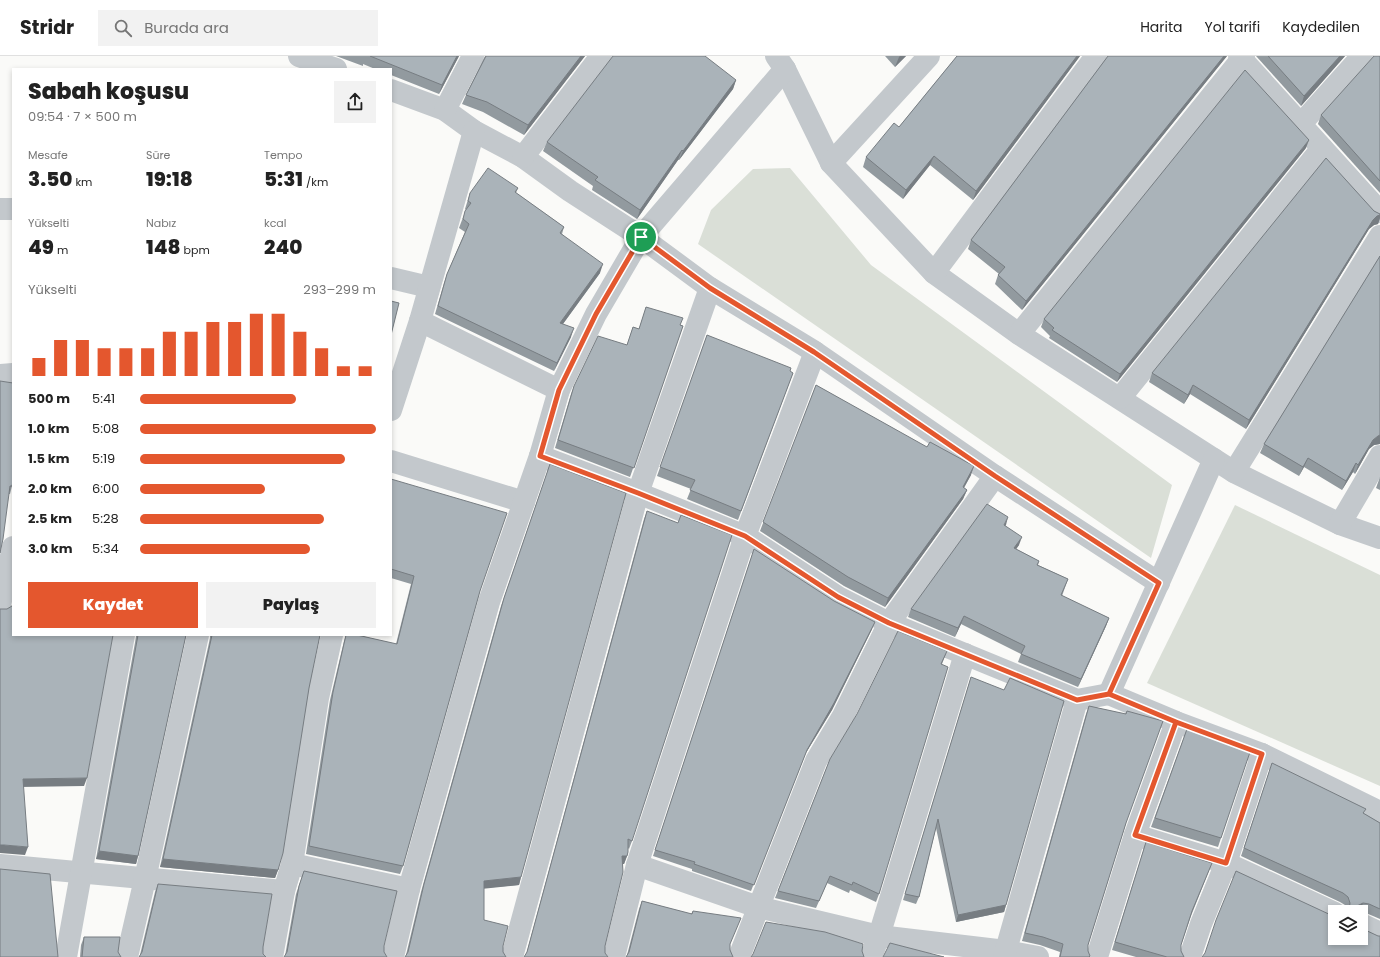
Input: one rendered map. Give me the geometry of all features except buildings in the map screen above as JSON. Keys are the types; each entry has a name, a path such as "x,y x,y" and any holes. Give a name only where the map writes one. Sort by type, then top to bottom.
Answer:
{"street":[{"path":"445,110 473,56"},
{"path":"523,157 602,56"},
{"path":"831,163 929,56"},
{"path":"934,273 1096,56"},
{"path":"1300,125 1362,56"},
{"path":"306,57 334,68"},
{"path":"1019,334 1242,57 1300,125 1380,212"},
{"path":"393,957 409,889 489,602 540,456 559,390 596,314 641,237 780,63 831,163 934,273 1019,334 1234,472 1340,524 1380,538"},
{"path":"392,90 445,110 474,131 523,157 570,191 641,237 710,288 814,352 995,476 1159,583"},
{"path":"392,407 420,322 474,131"},
{"path":"1120,398 1322,148"},
{"path":"0,209 12,209"},
{"path":"1234,472 1380,236"},
{"path":"392,278 429,287"},
{"path":"512,957 638,493 710,288"},
{"path":"420,322 559,390"},
{"path":"614,957 637,865 745,536 814,352"},
{"path":"0,375 12,374"},
{"path":"540,456 745,536 838,597 889,623 1077,700 1109,694 1176,722 1262,754 1380,812"},
{"path":"1340,524 1380,456"},
{"path":"1109,694 1214,458"},
{"path":"392,461 524,502"},
{"path":"739,957 816,762 843,716 889,623 995,476"},
{"path":"0,605 12,551"},
{"path":"66,957 124,636"},
{"path":"127,957 198,636"},
{"path":"272,957 284,891 292,864 318,698 332,636"},
{"path":"871,957 879,936 965,654"},
{"path":"1005,954 1077,700"},
{"path":"1097,957 1135,835 1176,722"},
{"path":"1190,957 1201,924 1226,863 1262,754"},
{"path":"1135,835 1226,863 1328,910"},
{"path":"292,864 409,889"},
{"path":"0,865 284,891"},
{"path":"637,865 758,907 879,936 1005,954 1038,957"},
{"path":"1368,927 1380,933"}],"shaded area":[{"path":"790,168 871,265 1172,485 1151,558 698,244 711,210 753,169"},
{"path":"1235,505 1380,575 1380,786 1147,683"}],"route":[{"path":"641,237 596,314 559,390 540,456 745,536 838,597 889,623 1077,700 1109,694 1176,722 1262,754 1226,863 1135,835 1176,722 1143,708 1109,694 1159,583 995,476 814,352 710,288 641,237"}]}
